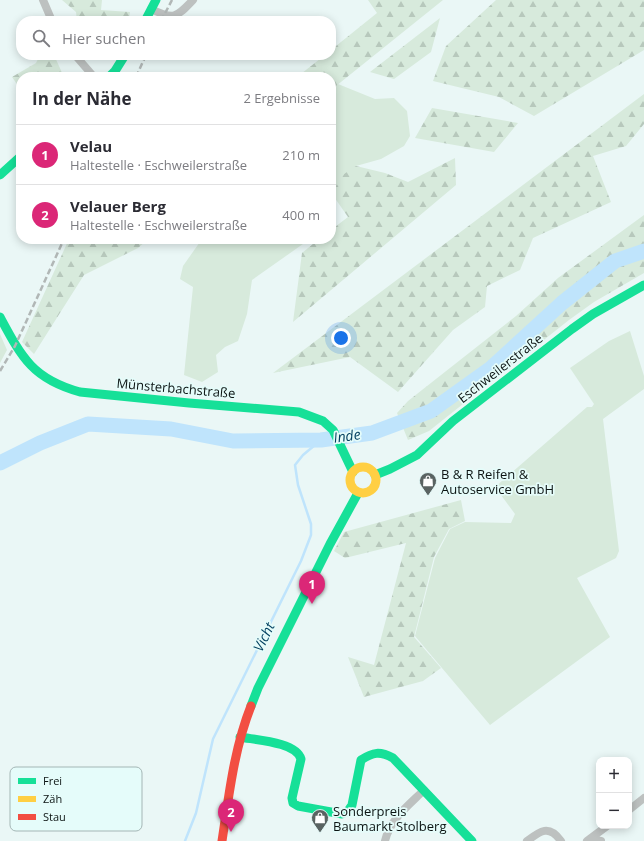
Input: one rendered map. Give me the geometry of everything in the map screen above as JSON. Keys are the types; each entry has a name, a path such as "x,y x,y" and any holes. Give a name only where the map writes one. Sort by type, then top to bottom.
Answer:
{"main road":[{"path":"147,16 156,0"},
{"path":"113,72 122,60"},
{"path":"0,174 16,160"},
{"name":"Eschweilerstraße","path":"375,475 390,470 417,455 453,421 572,329 593,314 644,286"},
{"name":"Münsterbachstraße","path":"0,317 15,346 28,364 52,383 65,389 170,402 299,412 323,421 333,430 353,472"},
{"path":"366,468 372,471 375,475 376,484 372,490 367,493 358,493 350,484 350,479 356,469 366,468"},
{"path":"222,841 235,760 240,737 249,709 330,544 358,493"},
{"path":"240,737 293,748 300,754 301,759 292,798 294,803 298,806 342,814 350,810 352,805 361,760 370,753 384,754 393,758 472,841"}],"street":[{"path":"42,0 50,16"},
{"path":"151,9 164,15 172,16 181,13 193,0"},
{"path":"79,60 90,72"},
{"path":"385,841 389,829 395,819 424,790"},
{"path":"632,808 644,798"},
{"path":"589,840 603,829"},
{"path":"527,841 540,831 546,830 552,832 561,841"},
{"path":"589,840 601,841"}],"green space":[{"path":"62,0 102,0 101,10 130,12 130,16 76,16 76,12"},
{"path":"368,0 443,0 336,86 336,72 303,72 319,60 336,60 336,46 377,13"},
{"path":"496,0 644,0 644,50 534,116 499,97 433,81 446,46"},
{"path":"440,18 431,52 394,79 370,72"},
{"path":"38,60 56,60 62,72 21,72 36,63"},
{"path":"16,75 16,83 12,77"},
{"path":"338,84 375,99 394,98 407,111 410,136 404,146 381,159 356,166 336,189 336,86"},
{"path":"644,94 644,124 626,146 593,156 611,202 533,238 520,270 487,286 485,307 453,330 398,392 350,357 273,373"},
{"path":"432,108 518,123 494,152 415,138"},
{"path":"455,158 456,185 293,322 302,253 313,244 336,244 336,226 348,217 336,200 336,186 341,176 356,166 385,173 408,182"},
{"path":"644,215 644,273 594,302 569,320 429,431 408,440 397,413 408,401 516,316 558,278"},
{"path":"67,244 142,244 138,248 84,275 34,354 22,342"},
{"path":"198,244 303,244 252,280 247,314 238,341 225,347 216,355 218,372 202,382 184,375 193,287 180,279 183,266"},
{"path":"630,331 644,376 644,389 603,419 619,551 616,558 577,578 610,637 490,725 415,636 435,558 450,529 465,522 511,523 515,514 495,487 587,407 592,407 594,404 570,368 609,341"},
{"path":"0,334 7,350 0,363"},
{"path":"461,500 465,521 449,529 434,557 414,637 441,668 423,681 364,697 348,657 374,665 406,543 345,558 334,551 344,532"}],"waterway":[{"name":"Inde","path":"0,463 40,443 88,424 171,429 233,441 321,440 372,433 431,411 491,368 562,303 615,261 644,251"},
{"name":"Vicht","path":"185,841 196,813 213,739 301,561 311,535 311,524 298,485 295,465 303,455 321,440"}],"railway":[{"path":"164,16 172,0"},
{"path":"138,72 144,60"},
{"path":"0,371 15,346 62,244"}],"traffic: fast":[{"path":"148,16 156,0"},
{"path":"114,72 122,60"},
{"path":"0,175 16,161"},
{"path":"375,475 417,455 453,421 572,329 593,314 644,285"},
{"path":"0,317 15,344 31,365 51,381 64,387 80,392 299,412 323,421 333,430 353,472"},
{"path":"251,706 258,688 330,544 358,493"},
{"path":"240,737 284,745 298,753 301,759 292,798 293,803 298,806 342,814 348,811 352,805 361,760 369,755 377,753 393,758 472,841"}],"traffic: slow":[{"path":"363,467 372,471 376,480 372,489 363,493 354,489 350,480 354,471 363,467"}],"traffic: jam":[{"path":"222,841 236,755 251,706"}],"place":[{"name":"B & R Reifen & Autoservice GmbH","path":"428,496"},
{"name":"Velau","path":"312,604"},
{"name":"Velauer Berg","path":"231,832"},
{"name":"Sonderpreis Baumarkt Stolberg","path":"320,833"}]}
